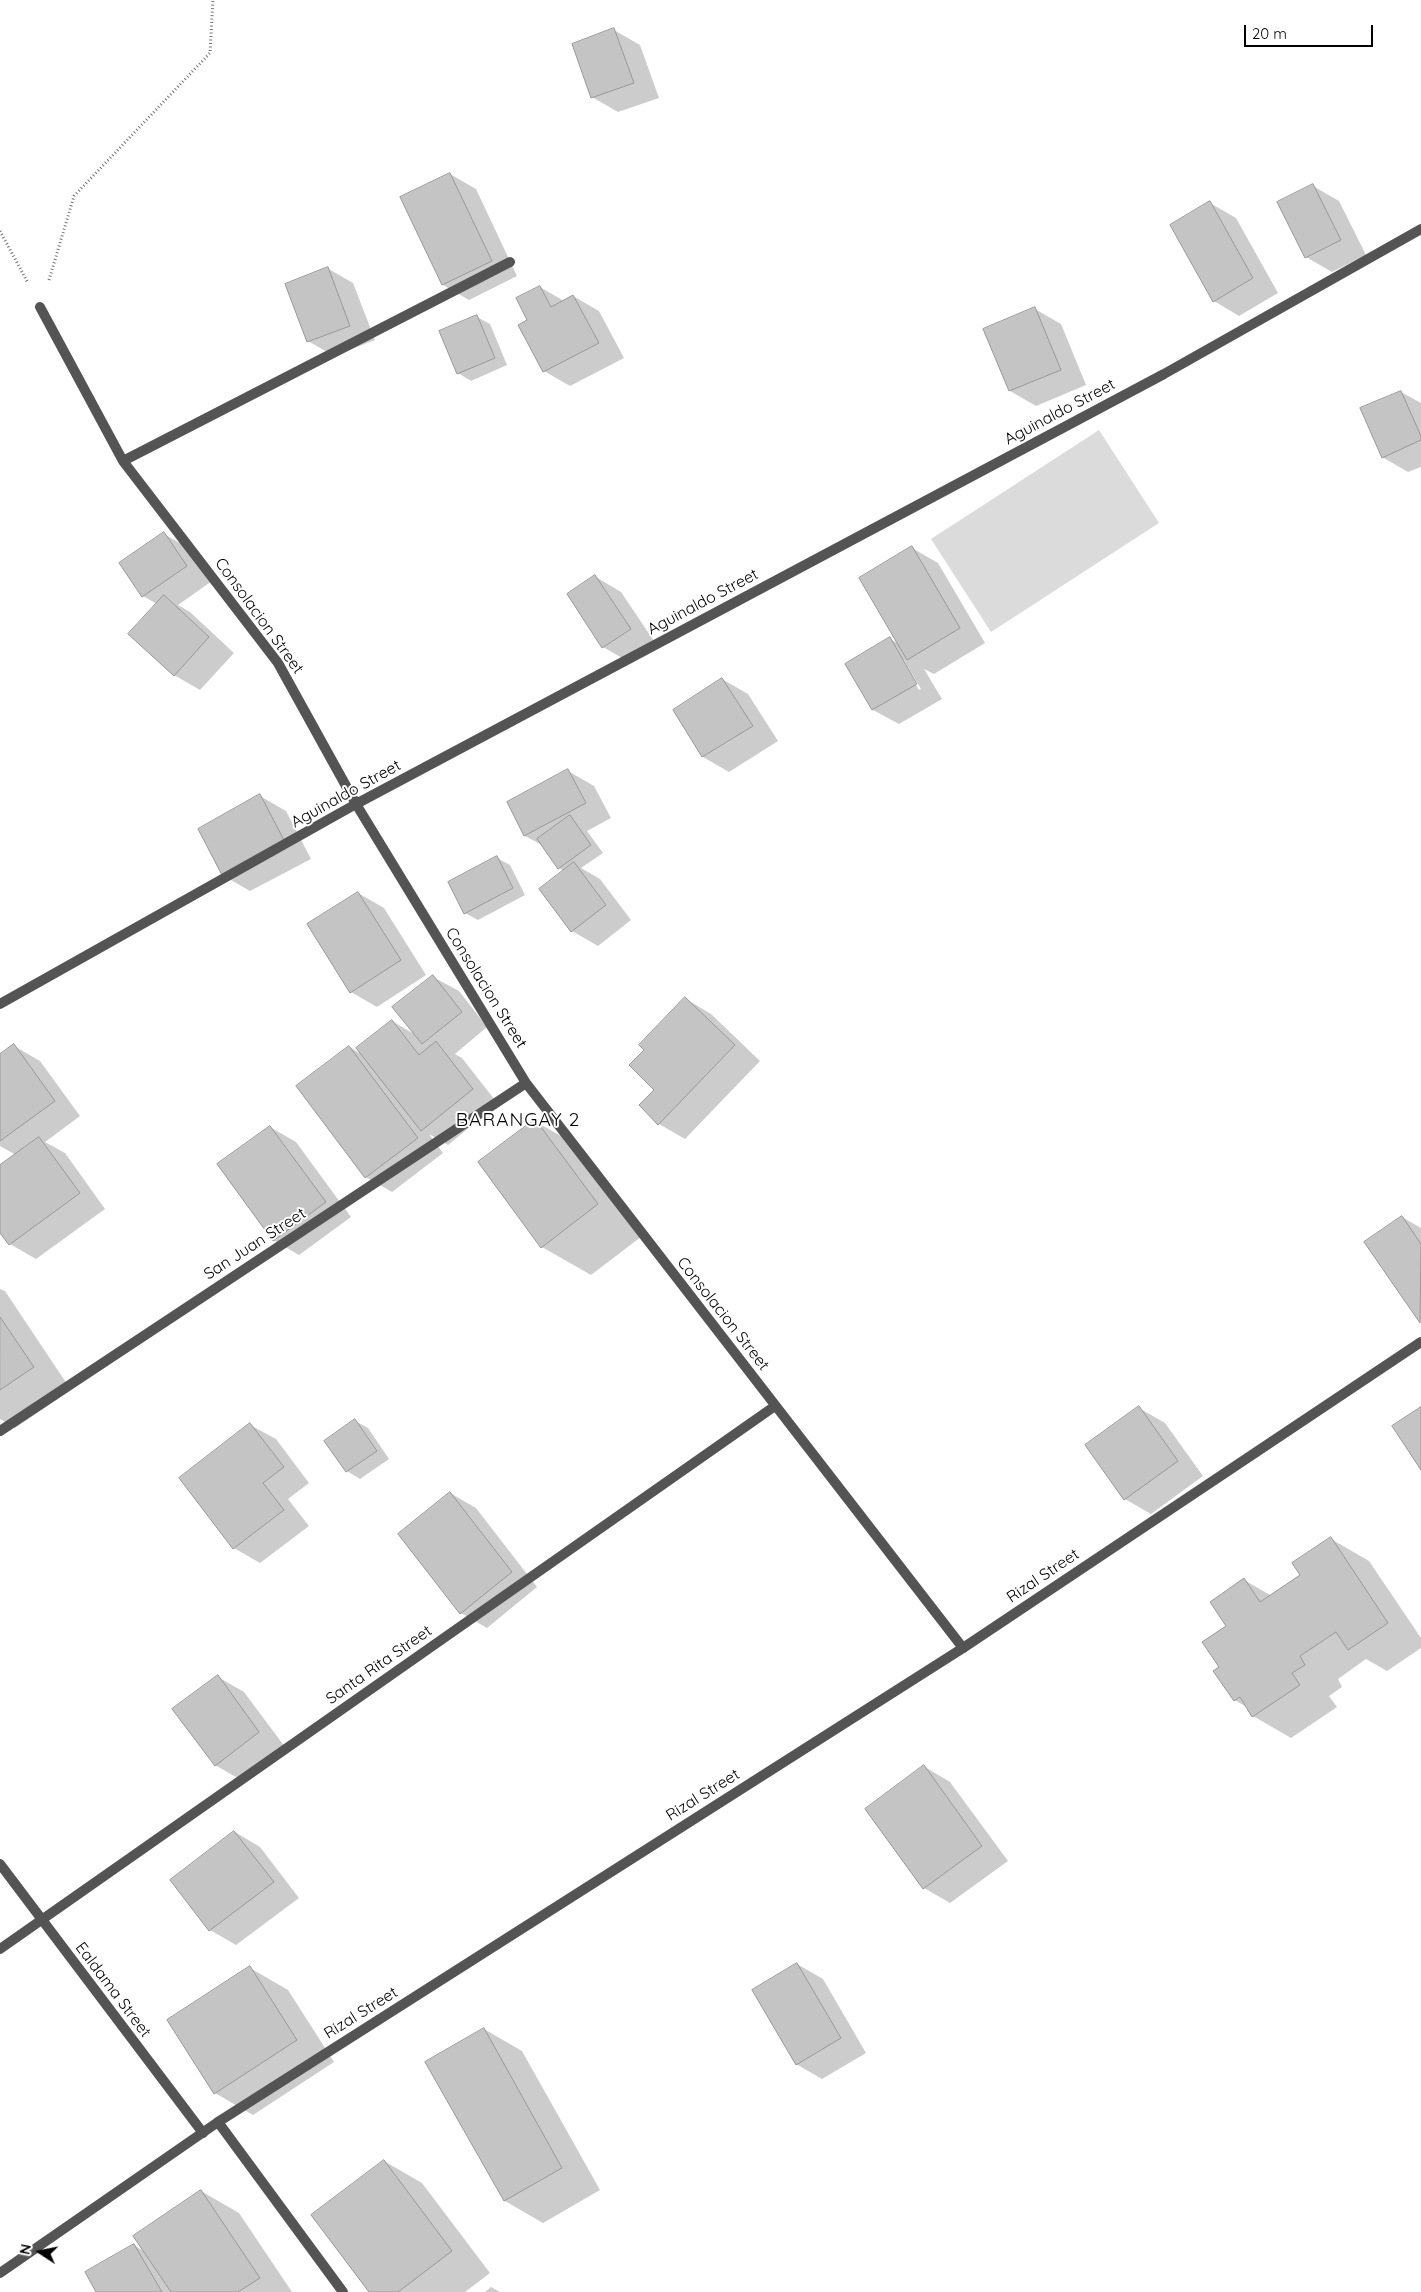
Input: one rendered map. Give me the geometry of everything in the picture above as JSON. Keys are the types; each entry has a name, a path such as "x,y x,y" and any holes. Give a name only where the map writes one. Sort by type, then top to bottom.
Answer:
{"street":[{"name":"Aguinaldo Street","path":"0,1004 356,804 1164,374 1421,229"},
{"path":"123,461 510,262"},
{"name":"Consolacion Street","path":"40,307 123,461 278,663 356,804 526,1082 962,1648"},
{"name":"San Juan Street","path":"0,1431 526,1082"},
{"name":"Rizal Street","path":"0,2273 218,2122 962,1648 1421,1342"},
{"name":"Santa Rita Street","path":"0,1949 775,1406"},
{"name":"Ealdama Street","path":"0,1864 203,2133"},
{"path":"218,2122 342,2292"}],"path":[{"path":"40,307 74,196 210,53 213,0"},
{"path":"0,231 40,307"}],"shaded area":[{"path":"1099,430 1159,523 991,632 931,539"}],"building":[{"path":"614,28 634,83 591,98 572,44"},
{"path":"450,173 492,261 442,285 400,197"},
{"path":"1313,184 1341,240 1305,258 1277,202"},
{"path":"1210,201 1253,278 1213,302 1170,225"},
{"path":"328,267 350,326 307,342 285,284"},
{"path":"540,286 551,307 573,295 599,343 543,372 518,325 527,320 516,298"},
{"path":"1035,307 1061,370 1009,391 983,329"},
{"path":"477,315 495,358 457,374 439,331"},
{"path":"1401,391 1421,436 1421,440 1382,458 1360,408"},
{"path":"164,532 187,566 142,597 119,563"},
{"path":"912,546 960,628 907,660 859,578"},
{"path":"595,575 631,629 602,648 567,594"},
{"path":"164,595 209,637 174,676 128,634"},
{"path":"890,637 917,684 872,710 845,664"},
{"path":"722,678 753,726 702,757 673,710"},
{"path":"568,769 586,803 524,836 507,802"},
{"path":"260,794 286,844 223,877 198,829"},
{"path":"570,815 591,845 558,869 537,839"},
{"path":"497,856 513,888 464,914 448,882"},
{"path":"574,862 606,905 571,932 539,889"},
{"path":"358,892 401,960 350,993 307,924"},
{"path":"433,975 462,1012 422,1044 392,1007"},
{"path":"685,997 735,1045 658,1125 639,1105 654,1090 629,1065 644,1050 639,1045"},
{"path":"392,1020 419,1055 436,1041 473,1089 421,1131 356,1048"},
{"path":"14,1044 55,1101 0,1141 0,1054"},
{"path":"349,1046 418,1138 365,1178 296,1086"},
{"path":"535,1119 598,1204 541,1248 478,1162"},
{"path":"270,1126 326,1202 273,1241 217,1164"},
{"path":"39,1137 80,1193 9,1245 0,1233 0,1165"},
{"path":"1402,1216 1421,1244 1420,1323 1364,1242"},
{"path":"0,1317 34,1367 0,1390"},
{"path":"1139,1406 1178,1461 1124,1500 1085,1445"},
{"path":"1421,1407 1421,1470 1392,1426"},
{"path":"355,1419 377,1451 346,1472 324,1441"},
{"path":"250,1423 284,1467 263,1483 284,1510 233,1549 179,1478"},
{"path":"450,1492 512,1572 460,1614 398,1534"},
{"path":"1331,1537 1388,1623 1348,1650 1336,1632 1300,1656 1305,1665 1292,1673 1300,1685 1252,1717 1240,1697 1234,1701 1213,1671 1219,1667 1202,1642 1226,1626 1210,1602 1244,1578 1260,1602 1300,1575 1292,1563"},
{"path":"218,1675 259,1732 215,1766 172,1709"},
{"path":"924,1765 982,1846 923,1889 865,1809"},
{"path":"234,1831 274,1882 209,1931 170,1880"},
{"path":"797,1963 841,2038 796,2065 752,1990"},
{"path":"250,1966 297,2040 214,2094 167,2020"},
{"path":"484,2028 562,2168 504,2201 425,2062"},
{"path":"384,2160 452,2251 398,2292 369,2292 311,2215"},
{"path":"201,2190 260,2278 238,2292 171,2292 133,2236"},
{"path":"134,2244 162,2292 96,2292 85,2272"}],"district":[{"name":"BARANGAY 2","path":"518,1120"}]}
